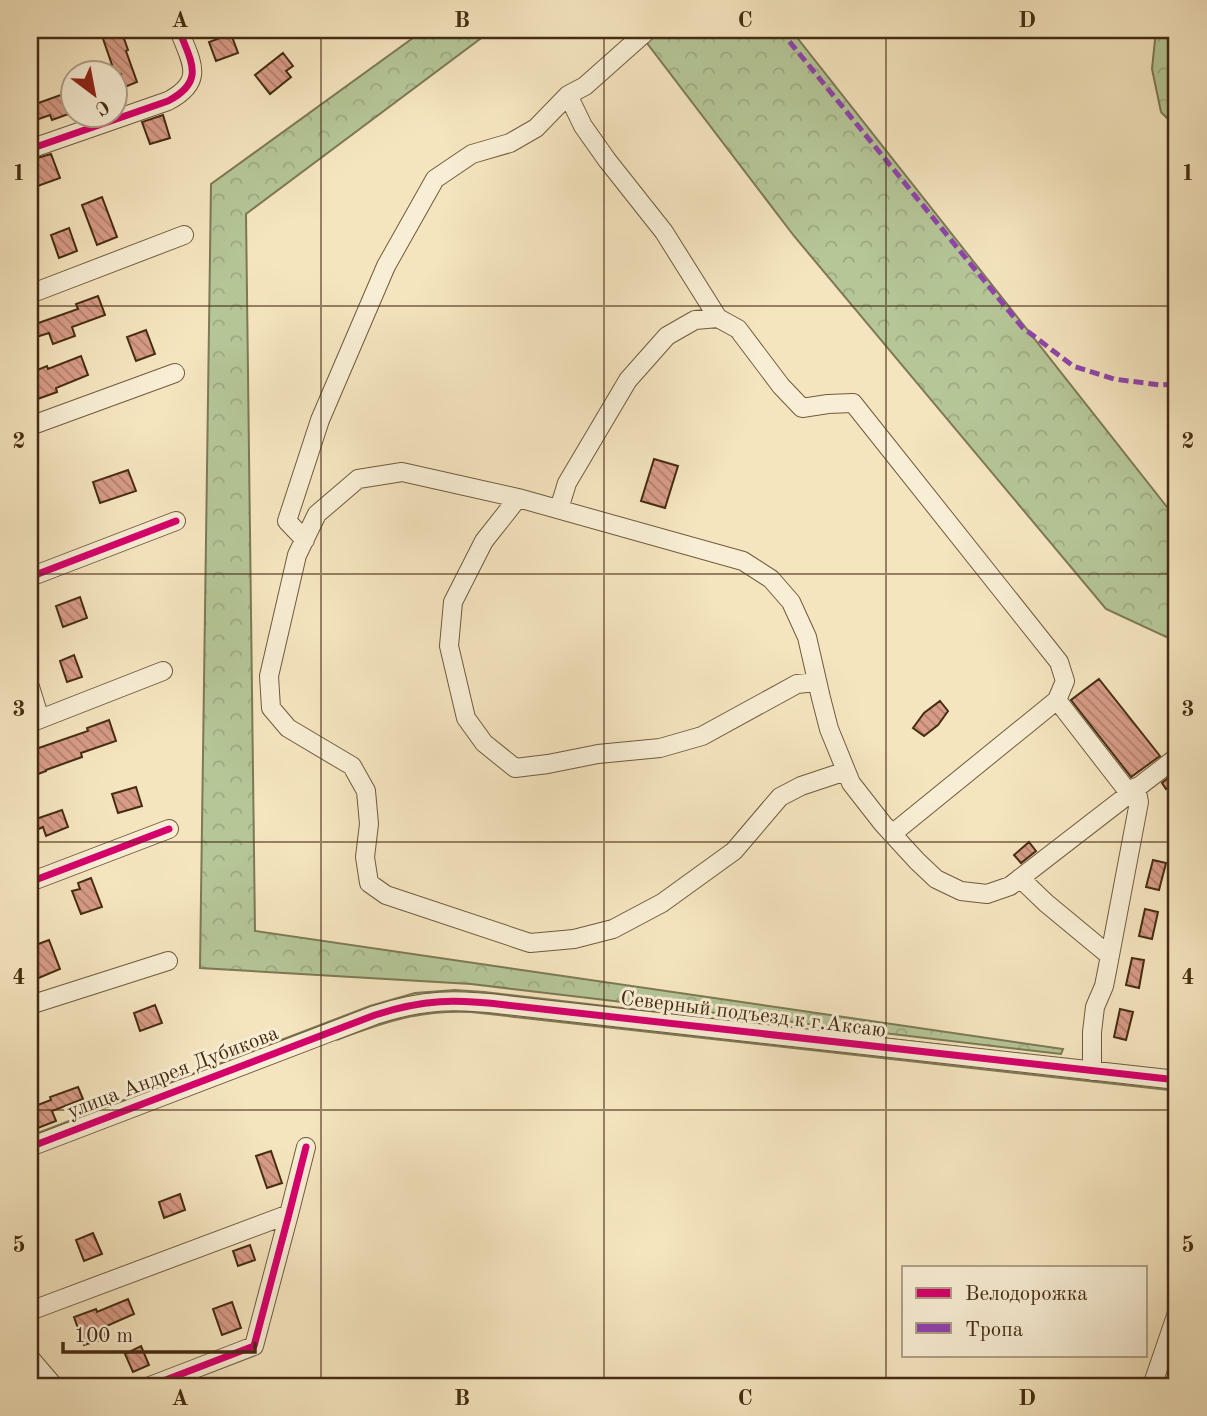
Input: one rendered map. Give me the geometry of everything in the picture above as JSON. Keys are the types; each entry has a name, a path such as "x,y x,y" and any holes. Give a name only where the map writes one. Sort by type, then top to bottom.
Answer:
{"street":[{"path":"30,149 169,101 186,89 191,82 192,68 179,30"},
{"path":"304,540 287,521 320,420 386,266 435,179 472,154 510,143 536,128 568,95 585,86 648,30"},
{"path":"568,95 591,137 664,233 718,318 738,329 781,386 802,408 853,404 1059,662 1065,681 1057,700 892,834"},
{"path":"30,294 184,235"},
{"path":"559,509 567,483 628,380 667,337 695,320 718,318"},
{"path":"30,426 175,373"},
{"path":"846,771 801,786 780,797 734,851 662,903 612,929 574,939 530,943 386,895 369,883 365,857 369,824 366,790 352,766 288,728 271,708 269,676 304,540 317,514 358,479 402,472 518,498 743,561 771,579 790,602 807,637 829,729 851,783 917,861 936,879 961,891 987,894 1010,886 1177,757"},
{"path":"518,498 484,541 453,602 449,646 466,718 484,743 515,768 598,754 660,748 702,736 797,684 817,682"},
{"path":"30,577 176,521"},
{"path":"30,687 35,721 163,671"},
{"path":"1057,700 1133,790 1139,802 1104,986 1095,1007 1092,1071"},
{"path":"30,882 169,829"},
{"path":"1020,878 1110,956"},
{"path":"30,1005 168,961"},
{"name":"Северный подъезд к г.Аксаю","path":"329,1032 406,1006 463,1001 1177,1080"},
{"name":"улица Андрея Дубикова","path":"30,1147 329,1032"},
{"path":"150,1386 254,1346 306,1147"},
{"path":"30,1311 289,1214"},
{"path":"1152,1386 1177,1313"},
{"path":"30,1358 54,1386"}],"green space":[{"path":"424,30 492,30 246,214 255,931 1063,1049 1061,1054 471,984 200,968 211,184"},
{"path":"637,30 791,30 1167,507 1177,511 1177,642 1106,609 794,236"},
{"path":"1156,30 1177,30 1177,128 1161,112 1152,69"},
{"path":"455,990 1080,1061 450,994 30,1141 30,1136 370,1006 415,993"},
{"path":"461,1007 1177,1087 1177,1091 471,1012 436,1013 404,1018 339,1039 343,1034 413,1011"}],"building":[{"path":"121,30 129,60 110,60 101,33"},
{"path":"231,34 238,53 216,61 209,42"},
{"path":"283,53 293,66 286,71 291,77 270,94 255,75"},
{"path":"130,62 137,82 130,85"},
{"path":"60,95 60,117 52,120 50,115 30,122 30,106"},
{"path":"163,115 170,138 150,144 142,122"},
{"path":"51,154 60,178 35,187 30,173 30,160"},
{"path":"102,197 117,237 97,245 82,205"},
{"path":"69,228 77,251 59,258 51,235"},
{"path":"98,296 105,315 72,327 75,336 53,344 49,333 30,339 30,326 78,309 76,304"},
{"path":"146,330 155,354 136,361 127,337"},
{"path":"81,356 88,375 56,388 57,392 35,400 30,387 30,373"},
{"path":"654,459 678,466 665,508 641,501"},
{"path":"128,470 136,491 100,503 93,482"},
{"path":"80,597 87,618 63,627 56,606"},
{"path":"74,655 82,677 67,682 60,661"},
{"path":"1099,679 1160,756 1131,777 1071,700"},
{"path":"940,701 948,711 938,725 924,736 913,728 924,713"},
{"path":"109,720 116,741 81,753 82,757 30,777 30,751 88,731 87,728"},
{"path":"1177,771 1177,781 1166,789 1162,783"},
{"path":"136,787 142,806 118,813 112,794"},
{"path":"62,810 68,827 46,836 43,827 30,833 30,821"},
{"path":"1029,842 1036,851 1021,863 1014,855"},
{"path":"1153,860 1166,863 1159,890 1146,887"},
{"path":"91,878 102,907 81,914 72,891 80,889 78,883"},
{"path":"1145,909 1158,912 1152,939 1139,936"},
{"path":"49,940 60,969 34,980 30,970 30,947"},
{"path":"1132,958 1144,960 1139,988 1126,985"},
{"path":"155,1005 162,1023 140,1031 134,1013"},
{"path":"1120,1009 1133,1012 1126,1040 1114,1037"},
{"path":"78,1087 83,1099 52,1111 56,1121 30,1131 30,1108"},
{"path":"271,1151 282,1183 267,1188 256,1156"},
{"path":"180,1194 185,1210 164,1218 159,1202"},
{"path":"93,1233 102,1254 84,1261 76,1240"},
{"path":"250,1245 255,1260 238,1266 233,1251"},
{"path":"128,1299 134,1314 102,1328 106,1338 84,1345 74,1317 96,1309 97,1312"},
{"path":"232,1302 241,1328 222,1335 213,1309"},
{"path":"141,1346 149,1365 133,1372 125,1354"}],"marked path":[{"path":"780,30 1022,327 1073,366 1114,379 1160,385 1177,384"}],"cycle path":[{"path":"30,149 168,101 180,94 187,86 192,70 179,30"},
{"path":"30,577 176,521"},
{"path":"30,882 169,829"},
{"path":"30,1147 375,1015 425,1003 455,1001 1177,1080"},
{"path":"150,1386 254,1346 306,1147"}]}
